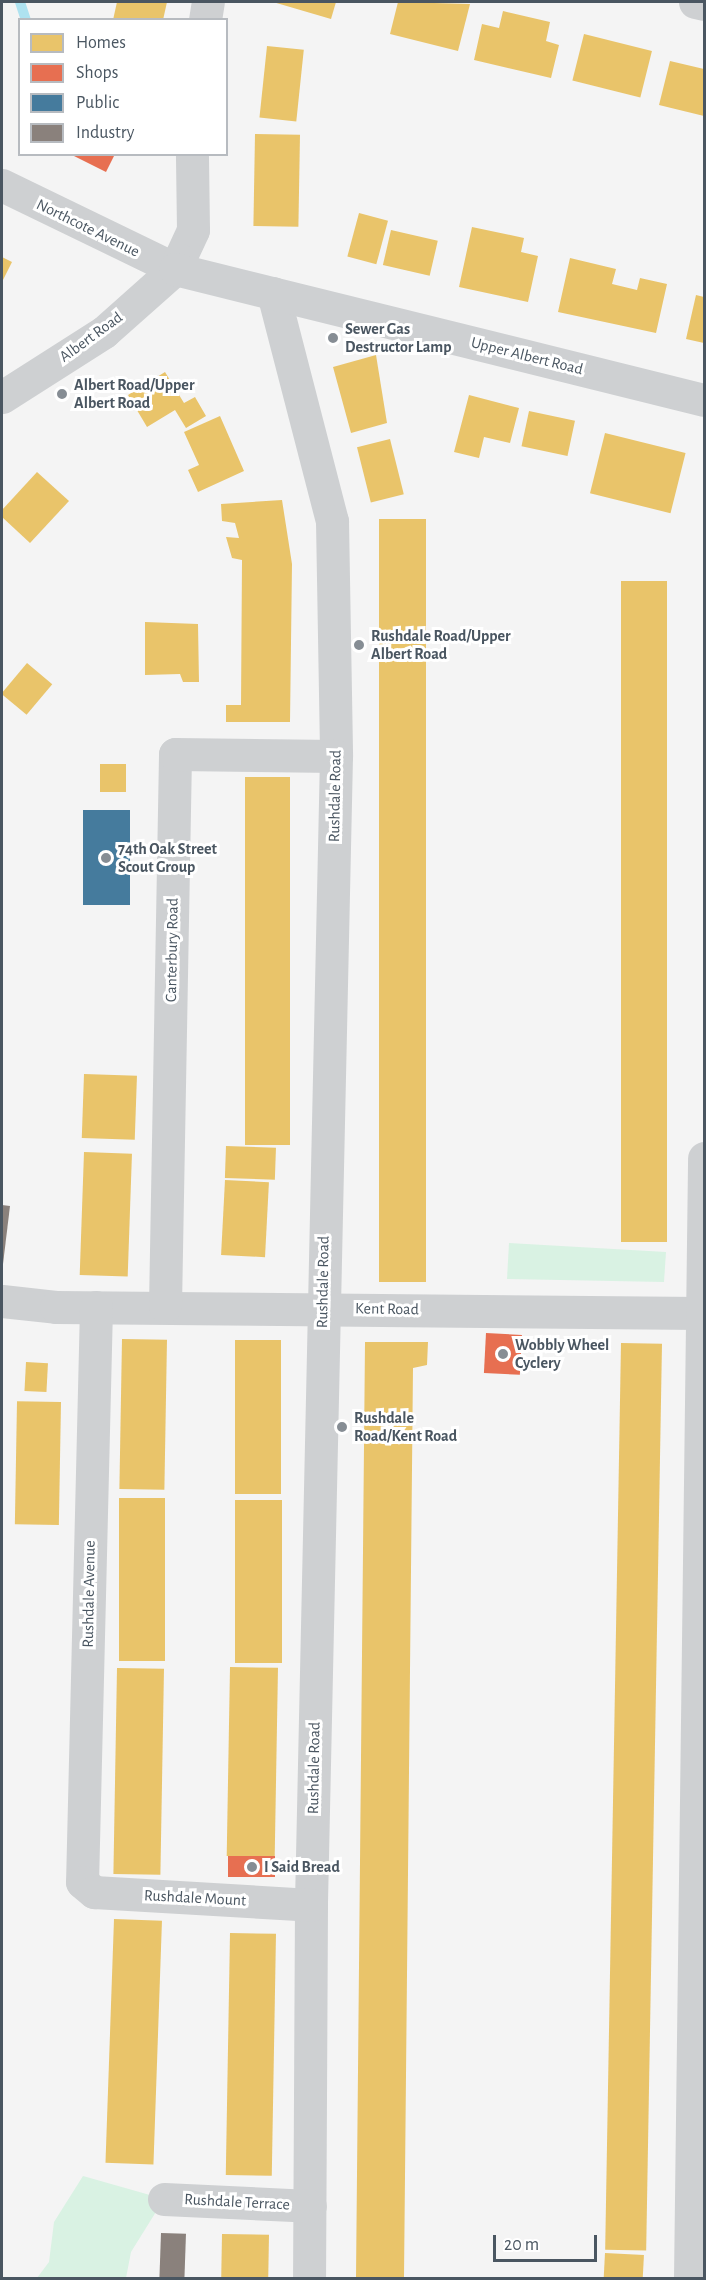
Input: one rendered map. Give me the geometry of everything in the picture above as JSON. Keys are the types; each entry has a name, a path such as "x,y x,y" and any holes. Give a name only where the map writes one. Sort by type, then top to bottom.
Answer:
{"street":[{"path":"205,18 208,2"},
{"path":"696,2 705,4"},
{"path":"175,270 193,230 192,156"},
{"name":"Northcote Avenue","path":"2,185 175,270"},
{"name":"Upper Albert Road","path":"175,270 705,400"},
{"name":"Albert Road","path":"2,398 104,332 175,270"},
{"name":"Rushdale Road","path":"273,293 332,521 336,756 322,1308 311,1905 309,2278"},
{"name":"Canterbury Road","path":"165,1306 175,754 336,756"},
{"path":"690,2278 699,1808 700,1313 705,1158"},
{"name":"Kent Road","path":"2,1301 96,1307 700,1313"},
{"name":"Rushdale Avenue","path":"82,1882 96,1307"},
{"name":"Rushdale Mount","path":"82,1882 94,1892 311,1905"},
{"name":"Rushdale Terrace","path":"164,2199 310,2206"}],"green space":[{"path":"509,1243 666,1252 664,1282 507,1279"},
{"path":"83,2176 164,2199 131,2252 126,2278 37,2278 49,2262 54,2222"}],"building: Homes":[{"path":"117,2 167,2 163,18 113,18"},
{"path":"273,2 336,2 331,19"},
{"path":"398,2 470,4 458,51 390,34"},
{"path":"503,11 550,22 546,41 559,45 551,78 474,60 482,24 499,28"},
{"path":"584,34 652,51 640,98 572,81"},
{"path":"267,46 304,50 296,121 259,118"},
{"path":"670,61 704,69 704,116 659,105"},
{"path":"255,134 300,135 298,227 253,226"},
{"path":"359,213 388,221 376,264 347,256"},
{"path":"472,227 524,238 521,252 538,256 528,302 459,287"},
{"path":"391,230 438,241 430,276 383,265"},
{"path":"2,257 12,262 2,282"},
{"path":"570,258 616,269 612,284 637,290 640,278 667,284 656,333 558,312"},
{"path":"696,295 704,297 704,343 686,339"},
{"path":"376,355 387,423 351,433 333,367"},
{"path":"165,372 184,403 195,397 206,416 186,428 175,410 147,427 128,395"},
{"path":"469,395 519,408 510,443 484,437 479,458 454,452"},
{"path":"529,411 575,421 567,456 522,446"},
{"path":"220,416 244,471 198,492 188,470 199,465 184,432"},
{"path":"605,433 686,453 671,513 590,493"},
{"path":"390,439 404,494 371,503 357,447"},
{"path":"37,472 69,501 30,543 2,517 2,510"},
{"path":"282,500 292,564 290,722 226,722 226,705 241,705 242,560 232,558 226,537 239,538 235,523 222,521 221,504"},
{"path":"379,519 426,519 426,1282 379,1282"},
{"path":"621,581 667,581 667,1242 621,1242"},
{"path":"145,622 198,624 199,682 183,682 180,674 145,675"},
{"path":"27,663 52,684 27,715 2,693"},
{"path":"100,764 126,764 126,792 100,792"},
{"path":"245,777 290,777 290,1145 245,1145"},
{"path":"84,1074 137,1076 135,1140 82,1138"},
{"path":"226,1146 276,1148 275,1180 225,1178"},
{"path":"84,1152 132,1154 128,1277 80,1275"},
{"path":"225,1180 269,1182 265,1257 221,1255"},
{"path":"122,1339 167,1340 164,1490 119,1489"},
{"path":"235,1340 281,1340 281,1494 235,1494"},
{"path":"365,1342 428,1342 427,1365 413,1368 404,2278 356,2278"},
{"path":"621,1343 662,1344 646,2251 605,2250"},
{"path":"26,1362 48,1363 46,1392 24,1391"},
{"path":"17,1401 61,1402 59,1525 15,1524"},
{"path":"119,1498 165,1498 165,1661 119,1661"},
{"path":"235,1500 282,1500 282,1663 235,1663"},
{"path":"230,1667 278,1668 275,1857 227,1856"},
{"path":"117,1668 164,1669 160,1875 113,1874"},
{"path":"114,1919 162,1921 153,2165 105,2163"},
{"path":"230,1933 276,1934 272,2176 226,2175"},
{"path":"222,2234 269,2235 268,2278 221,2278"},
{"path":"605,2253 644,2255 643,2278 604,2278"}],"building: Shops":[{"path":"74,156 114,156 106,172"},
{"name":"Wobbly Wheel Cyclery","path":"486,1333 522,1335 520,1375 484,1373"},
{"name":"I Said Bread","path":"228,1856 275,1856 275,1877 228,1877"}],"building: Public":[{"name":"74th Oak Street Scout Group","path":"83,810 130,810 130,905 83,905"}],"building: Industry":[{"path":"2,1205 10,1206 3,1264 2,1263"},
{"path":"161,2233 186,2234 184,2278 159,2278"}],"waterway":[{"path":"20,2 25,18"}],"place":[{"name":"Sewer Gas Destructor Lamp","path":"333,338"},
{"name":"Albert Road/Upper Albert Road","path":"62,394"},
{"name":"Rushdale Road/Upper Albert Road","path":"359,645"},
{"name":"74th Oak Street Scout Group","path":"106,858"},
{"name":"Wobbly Wheel Cyclery","path":"503,1354"},
{"name":"Rushdale Road/Kent Road","path":"342,1427"},
{"name":"I Said Bread","path":"252,1867"}]}
